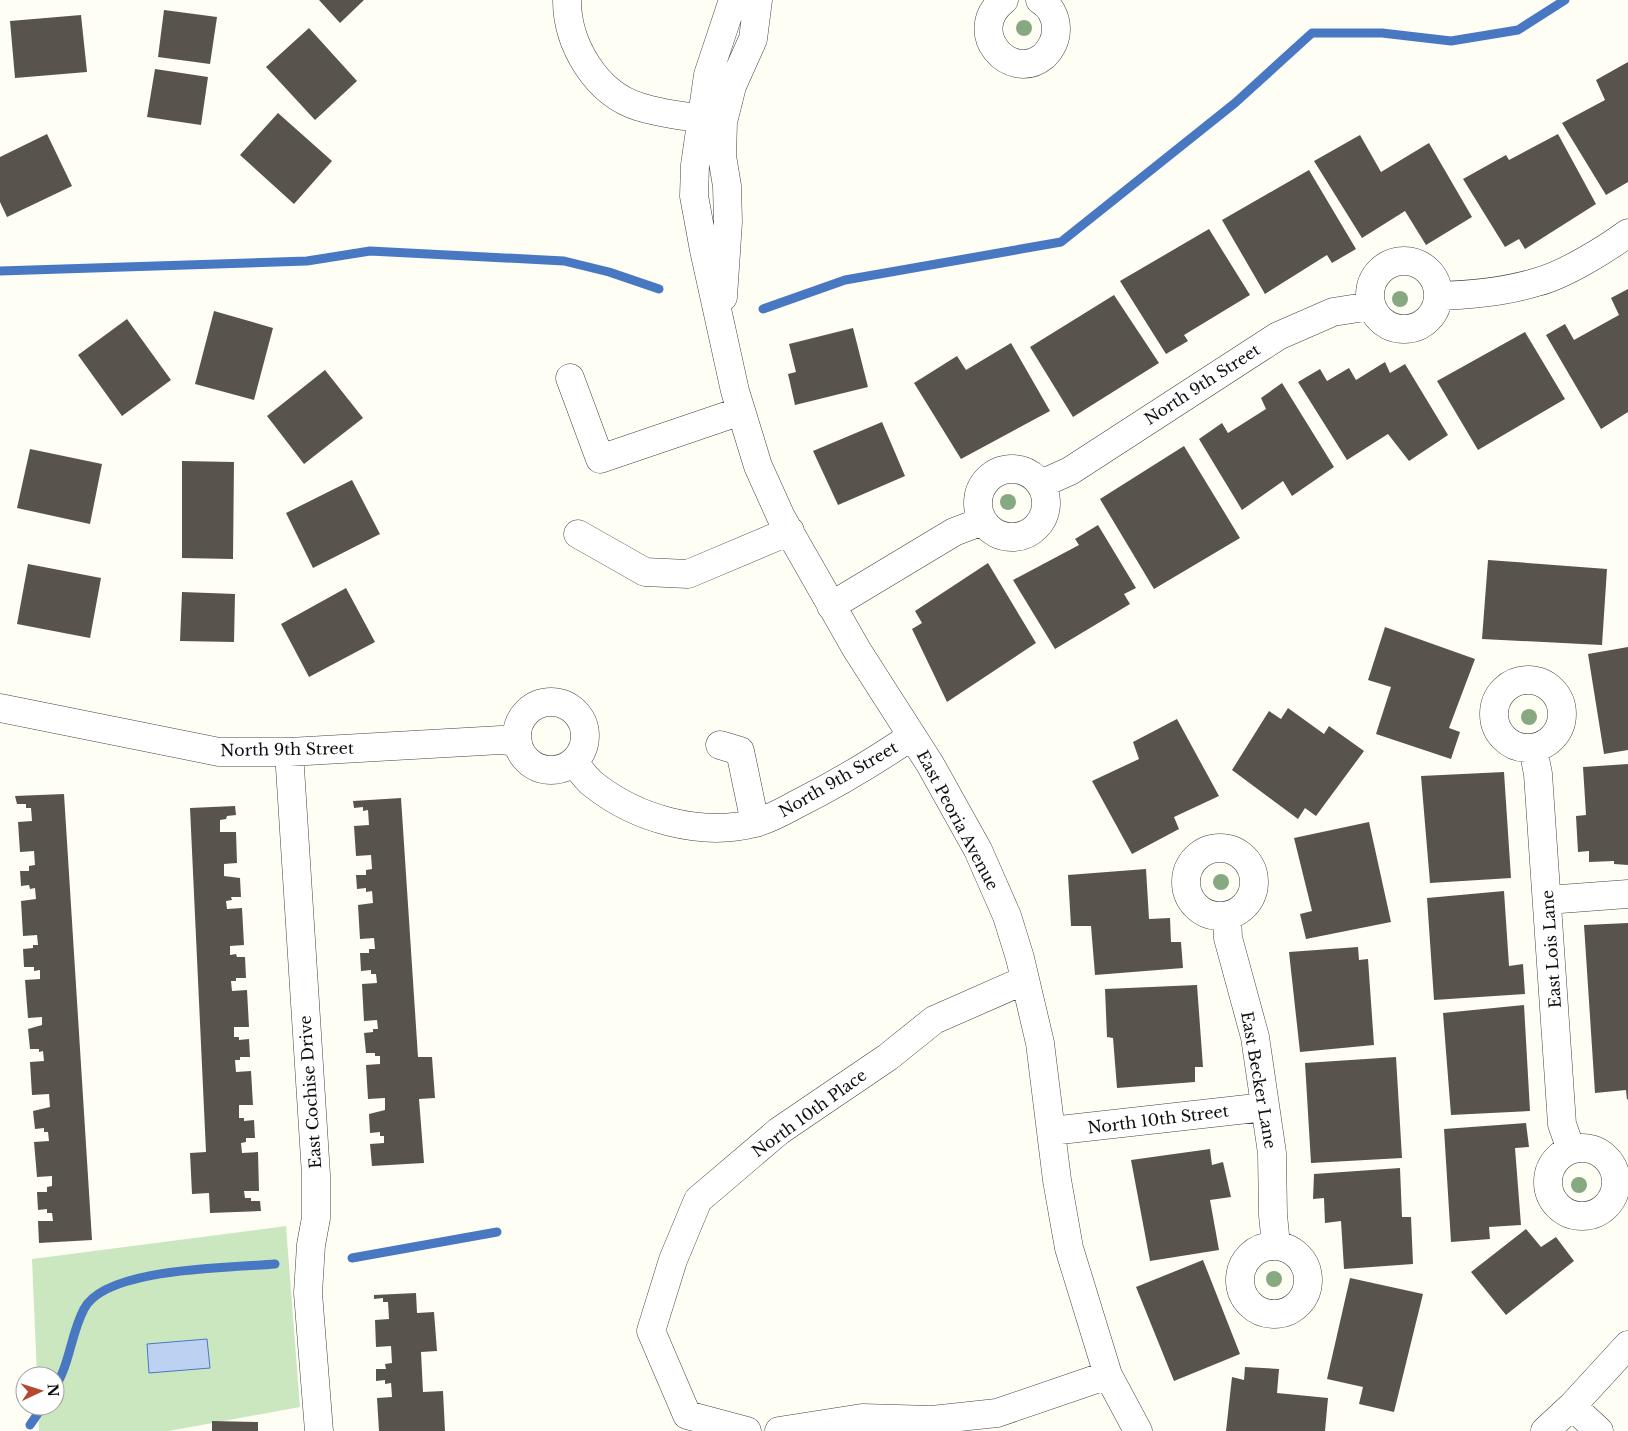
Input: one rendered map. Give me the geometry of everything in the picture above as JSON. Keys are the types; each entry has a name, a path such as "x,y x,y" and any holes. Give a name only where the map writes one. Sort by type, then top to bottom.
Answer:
{"street":[{"path":"568,0 567,12 573,39 586,62 602,84 618,97 639,107 712,120"},
{"name":"East Peoria Avenue","path":"733,0 708,75 712,120 722,156 727,186 728,222 722,326 741,411 758,466 790,531 831,606 912,736 962,821 978,850 1007,916 1040,1042 1051,1132 1069,1248 1108,1375 1138,1431"},
{"name":"East Peoria Avenue","path":"712,120 732,86 753,39 758,0"},
{"path":"1004,0 996,7 991,16 989,37 1000,55 1020,63 1031,62 1041,58 1049,51 1054,41 1055,20 1043,1"},
{"path":"1438,296 1468,295 1538,282 1606,250 1628,233"},
{"path":"1404,261 1415,262 1432,276 1437,285 1436,308 1430,318 1420,326 1409,330 1397,329 1386,325 1377,317 1371,306 1370,290 1376,275 1383,267 1404,261"},
{"name":"North 9th Street","path":"1041,484 1070,471 1278,336 1333,312 1371,306"},
{"path":"570,378 600,459 741,411"},
{"path":"1014,468 1029,473 1041,484 1045,495 1046,507 1042,519 1035,528 1025,534 1007,536 991,530 983,521 977,501 980,490 993,474 1014,468"},
{"path":"831,606 954,532 983,521"},
{"path":"578,534 645,572 688,574 790,531"},
{"path":"543,702 563,703 579,715 586,735 585,745 574,762 564,768 552,770 540,768 522,754 517,732 525,713 543,702"},
{"name":"North 9th Street","path":"0,708 175,745 219,752 289,752 501,740 518,742"},
{"name":"North 9th Street","path":"574,762 593,784 629,808 662,820 692,826 726,827 755,823 818,794 912,736"},
{"path":"741,747 755,823"},
{"name":"East Lois Lane","path":"1533,748 1538,774 1562,1124 1571,1150"},
{"name":"East Cochise Drive","path":"289,752 316,1175 316,1218 310,1257 308,1293 318,1431"},
{"path":"1547,900 1628,894"},
{"name":"East Becker Lane","path":"1227,916 1228,938 1255,1037 1272,1154 1273,1215 1276,1245"},
{"name":"North 10th Place","path":"747,1431 687,1415 651,1331 673,1260 698,1200 779,1131 888,1057 934,1020 1025,980"},
{"name":"North 10th Street","path":"1051,1132 1265,1107"},
{"path":"1545,1431 1572,1406 1628,1345"},
{"path":"779,1431 862,1418 932,1420 997,1414 1108,1375"},
{"path":"1572,1406 1598,1431"}],"green space":[{"path":"286,1226 300,1407 169,1431 39,1431 38,1416 65,1416 65,1366 37,1366 32,1259"}],"water":[{"path":"207,1339 210,1368 149,1373 147,1344"}],"building":[{"path":"319,0 364,0 340,23"},
{"path":"164,10 217,17 210,64 158,57"},
{"path":"81,15 87,72 15,78 10,21"},
{"path":"309,28 357,81 315,120 266,67"},
{"path":"1628,62 1628,182 1606,195 1562,123 1605,100 1596,80"},
{"path":"155,69 208,77 201,125 147,117"},
{"path":"278,113 332,161 294,204 240,155"},
{"path":"47,134 72,186 7,217 0,202 0,157"},
{"path":"1558,134 1596,204 1525,249 1519,239 1505,247 1463,179 1506,155 1509,160"},
{"path":"1360,135 1381,172 1429,143 1472,217 1426,245 1405,211 1362,238 1314,161"},
{"path":"1309,170 1356,249 1332,263 1327,255 1265,294 1222,220"},
{"path":"1209,229 1250,295 1184,335 1188,341 1166,354 1120,281"},
{"path":"1628,289 1628,412 1601,429 1546,335 1565,324 1574,340 1619,315 1611,298"},
{"path":"1114,295 1159,363 1073,417 1030,347"},
{"path":"214,311 273,328 254,400 195,384"},
{"path":"127,319 171,380 122,416 78,355"},
{"path":"853,328 868,387 795,405 788,374 796,372 789,344"},
{"path":"1525,332 1565,399 1478,450 1437,381"},
{"path":"1011,343 1050,411 961,459 914,383 957,356 966,370"},
{"path":"1385,362 1390,373 1405,364 1448,435 1409,461 1388,434 1347,460 1298,382 1320,369 1327,381 1349,368 1356,380"},
{"path":"325,370 363,418 304,464 267,416"},
{"path":"1282,383 1334,467 1292,496 1283,481 1242,510 1199,439 1222,423 1228,433 1266,409 1261,398"},
{"path":"882,422 905,476 838,505 813,451"},
{"path":"1184,446 1240,538 1154,589 1100,499"},
{"path":"30,449 102,464 90,524 17,508"},
{"path":"182,461 234,462 233,559 182,558"},
{"path":"352,480 380,534 313,568 286,513"},
{"path":"1098,525 1136,588 1124,594 1130,604 1055,649 1013,580 1079,545 1075,539"},
{"path":"1488,560 1607,569 1602,645 1482,639"},
{"path":"988,563 1036,643 947,702 912,629 922,623 915,611"},
{"path":"28,564 101,578 90,638 17,624"},
{"path":"346,588 375,642 309,677 281,624"},
{"path":"182,592 235,594 234,642 180,641"},
{"path":"1385,627 1475,659 1449,728 1460,732 1451,759 1376,734 1391,687 1368,680"},
{"path":"1628,647 1628,750 1604,754 1588,654"},
{"path":"1288,708 1324,734 1329,726 1364,751 1316,816 1305,808 1298,819 1232,770 1269,711 1281,719"},
{"path":"1177,719 1219,796 1174,817 1179,829 1132,854 1092,781 1139,759 1133,742"},
{"path":"1628,764 1628,865 1614,864 1614,861 1589,862 1589,851 1578,852 1576,816 1586,815 1583,767"},
{"path":"1504,772 1511,878 1430,883 1421,776"},
{"path":"64,794 92,1240 39,1243 38,1221 53,1221 52,1213 47,1213 47,1209 38,1210 37,1192 47,1192 47,1187 52,1186 52,1176 37,1177 34,1142 49,1141 48,1132 44,1132 44,1128 35,1129 33,1111 50,1107 49,1094 32,1095 30,1062 44,1061 43,1051 39,1052 39,1049 30,1049 28,1029 42,1025 42,1017 28,1018 25,980 40,979 40,970 34,971 34,967 24,967 23,949 33,948 33,945 38,945 37,935 23,936 21,901 36,899 35,888 30,889 29,885 21,886 20,871 29,871 29,866 35,865 34,851 20,852 18,822 32,821 31,808 26,808 26,804 17,804 15,796"},
{"path":"401,798 418,1057 432,1057 435,1098 419,1099 424,1163 372,1166 370,1144 384,1143 384,1136 380,1136 380,1132 370,1133 369,1114 385,1110 385,1098 368,1099 366,1065 380,1064 380,1056 375,1056 375,1053 366,1053 364,1033 373,1032 373,1029 378,1029 377,1020 364,1021 362,984 377,983 376,974 371,974 371,970 361,971 360,953 369,953 369,949 375,949 374,938 360,939 358,905 373,903 372,891 366,892 366,888 357,889 356,875 366,875 366,870 372,869 371,855 356,856 354,826 369,825 368,810 363,811 363,807 354,808 353,801"},
{"path":"235,806 236,815 227,816 226,819 220,820 220,832 236,832 237,863 224,864 224,876 240,878 241,897 231,897 232,900 226,901 227,909 242,908 244,945 230,946 230,955 236,954 237,957 245,957 246,978 236,978 236,981 231,981 232,991 247,990 249,1027 234,1027 234,1037 239,1037 239,1040 249,1039 250,1057 240,1057 240,1060 235,1060 236,1072 251,1071 253,1105 239,1105 239,1118 244,1118 244,1121 254,1120 255,1138 246,1138 246,1142 241,1143 242,1153 258,1152 259,1191 244,1191 245,1198 251,1198 251,1201 260,1201 261,1211 210,1213 209,1193 192,1194 190,1153 206,1152 190,808"},
{"path":"1369,822 1391,922 1306,939 1300,914 1312,911 1294,838"},
{"path":"1146,869 1149,919 1170,918 1171,942 1181,942 1183,968 1095,975 1091,926 1071,926 1068,875"},
{"path":"1504,891 1509,966 1523,964 1525,994 1434,1000 1427,898"},
{"path":"1628,923 1627,1100 1626,1090 1595,1093 1584,925"},
{"path":"1358,947 1359,960 1368,959 1374,1045 1300,1052 1289,952"},
{"path":"1197,985 1203,1067 1195,1067 1195,1082 1117,1088 1113,1038 1107,1037 1105,989"},
{"path":"1524,1005 1530,1111 1451,1115 1443,1013"},
{"path":"1396,1057 1402,1158 1311,1163 1305,1063"},
{"path":"1526,1123 1529,1147 1515,1148 1521,1225 1489,1227 1490,1239 1451,1242 1444,1129"},
{"path":"1210,1149 1212,1165 1223,1162 1231,1197 1210,1200 1219,1250 1150,1261 1131,1160"},
{"path":"1400,1168 1402,1217 1411,1217 1413,1264 1344,1269 1341,1221 1325,1223 1324,1198 1313,1199 1314,1174"},
{"path":"1526,1229 1541,1247 1556,1237 1574,1261 1506,1315 1471,1272"},
{"path":"1203,1260 1240,1354 1174,1381 1136,1287"},
{"path":"1350,1278 1423,1294 1394,1412 1359,1404 1363,1387 1327,1379"},
{"path":"416,1293 417,1313 434,1312 437,1351 421,1352 423,1392 443,1391 445,1431 379,1431 377,1398 392,1397 391,1383 385,1384 385,1380 376,1381 376,1369 386,1369 385,1364 392,1363 391,1346 376,1347 375,1320 389,1319 388,1302 383,1302 383,1298 374,1299 374,1295"},
{"path":"1245,1367 1279,1369 1277,1393 1328,1398 1325,1431 1226,1431 1232,1377 1244,1380"},
{"path":"212,1421 258,1422 258,1431 212,1431"}],"waterway":[{"path":"763,309 845,280 1061,242 1235,103 1312,33 1382,33 1451,41 1518,30 1565,0"},
{"path":"0,271 307,261 370,251 564,261 609,272 659,289"},
{"path":"352,1258 497,1232"},
{"path":"65,1366 80,1318 84,1309 96,1295 117,1285 142,1277 201,1269 275,1264"},
{"path":"30,1425 36,1416"}]}
